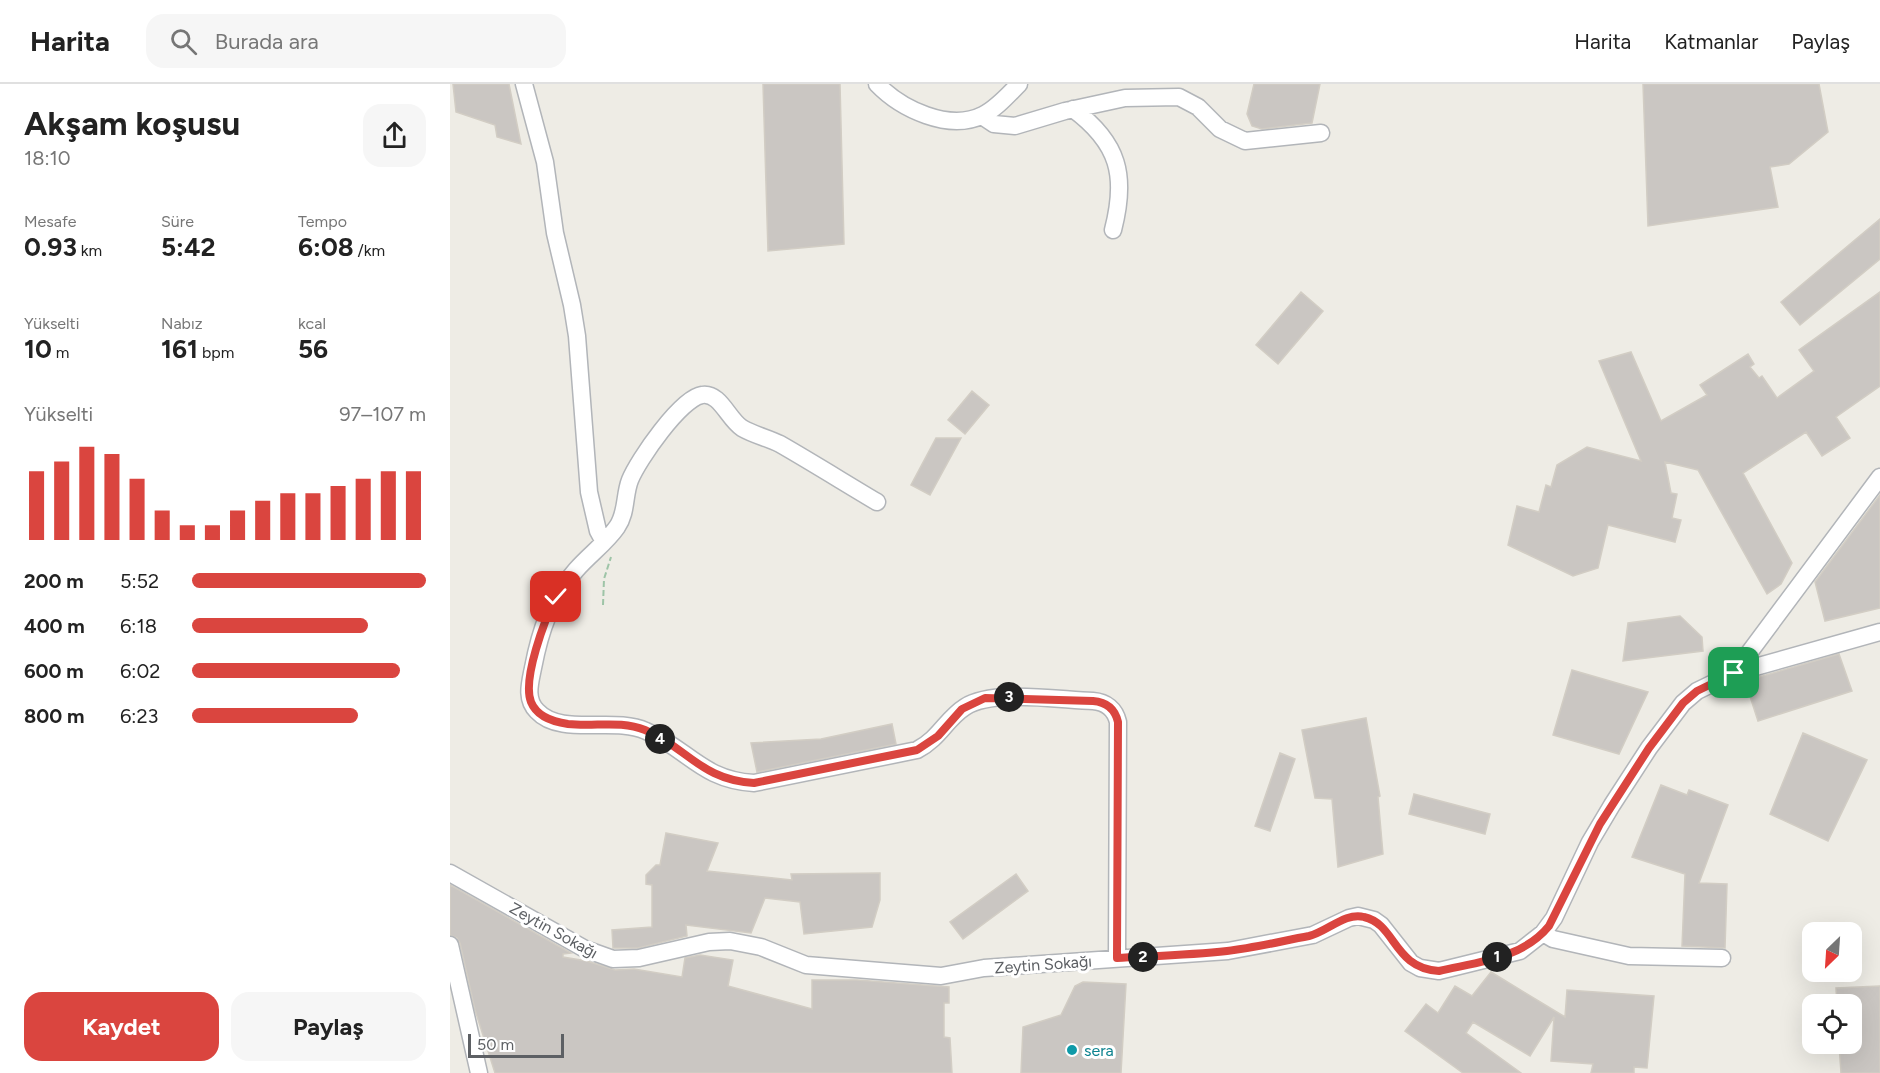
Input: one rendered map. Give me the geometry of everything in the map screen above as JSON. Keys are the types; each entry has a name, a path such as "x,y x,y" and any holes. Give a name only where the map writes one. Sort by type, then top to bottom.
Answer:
{"street":[{"path":"524,84 550,183 555,233 572,305 577,336 589,492 598,531 604,542"},
{"path":"877,84 891,97 922,114 955,120 982,116 994,108 1018,84"},
{"path":"982,116 994,124 1015,126 1073,109 1125,98 1179,97 1198,107 1220,129 1245,141 1321,133"},
{"path":"1073,109 1094,125 1110,147 1118,171 1120,203 1113,230"},
{"path":"877,502 777,443 742,428 728,416 715,398 701,395 695,397 645,451 630,480 621,521 565,583 548,612 537,647 529,686 532,704 537,711 555,721 575,724 615,723 644,730 705,770 723,778 754,783 908,753 932,741 962,709 985,698 1093,701 1106,704 1111,708 1118,722 1117,958"},
{"path":"1734,673 1880,477"},
{"name":"Zeytin Sokağı","path":"450,873 585,949 613,959 639,958 700,944 730,941 761,947 792,960 817,967 941,976 984,968 1228,951 1313,935 1358,916 1374,920 1381,926 1411,963 1430,971 1439,971 1509,955 1530,944 1543,933 1554,918 1600,824 1649,748 1683,703 1697,691 1734,673 1880,632"},
{"path":"1543,933 1553,939 1629,956 1722,958"},
{"path":"450,945 479,1073"}],"path":[{"path":"603,605 604,579 612,553 604,542"}],"building":[{"path":"453,84 509,84 521,144 497,137 495,125 456,112"},
{"path":"763,84 840,84 844,244 768,251"},
{"path":"1254,84 1320,84 1312,123 1262,129 1252,126 1247,114"},
{"path":"1643,84 1819,84 1828,132 1789,164 1770,167 1778,207 1648,226"},
{"path":"1880,219 1880,259 1800,325 1781,302"},
{"path":"1301,292 1323,311 1278,364 1256,345"},
{"path":"1880,292 1880,386 1836,417 1850,438 1822,456 1806,432 1743,473 1792,563 1781,584 1767,594 1698,470 1665,462 1671,493 1677,494 1672,518 1681,520 1675,542 1608,525 1598,568 1573,576 1508,545 1517,506 1539,512 1546,485 1551,487 1557,465 1587,447 1641,461 1599,361 1631,352 1661,421 1707,395 1700,385 1748,354 1754,364 1750,367 1759,378 1762,376 1777,398 1814,371 1799,350"},
{"path":"972,391 989,405 965,434 948,420"},
{"path":"936,438 961,438 930,495 911,485"},
{"path":"1880,495 1880,608 1825,621 1815,582"},
{"path":"1680,616 1702,637 1703,651 1623,661 1628,623"},
{"path":"1839,654 1852,691 1758,721 1745,681"},
{"path":"1572,670 1648,692 1619,754 1553,735"},
{"path":"1366,718 1380,796 1378,797 1383,854 1338,867 1332,799 1315,798 1302,730"},
{"path":"892,724 896,744 757,772 751,743 821,739"},
{"path":"1803,733 1867,760 1828,841 1770,814"},
{"path":"1280,753 1295,759 1270,831 1255,826"},
{"path":"1661,785 1687,795 1689,790 1728,805 1699,883 1727,884 1725,948 1682,946 1685,874 1632,857"},
{"path":"1414,794 1490,814 1485,834 1409,814"},
{"path":"666,833 718,843 707,871 792,880 791,874 880,873 880,900 872,927 804,934 800,902 765,898 751,933 686,925 687,936 638,948 613,948 612,930 652,927 652,885 646,884 646,875 656,865 660,865"},
{"path":"1016,874 1028,891 963,939 950,922"},
{"path":"450,885 571,953 563,954 563,957 587,961 615,970 634,969 682,977 685,958 700,955 733,960 728,986 812,1009 812,980 857,980 949,987 949,1003 944,1003 944,1037 950,1038 952,1073 495,1073 475,1010 460,943 457,938 450,935"},
{"path":"1491,972 1565,1017 1567,990 1654,996 1647,1068 1634,1067 1634,1073 1591,1073 1593,1064 1551,1061 1554,1017 1530,1056 1473,1022 1466,1033 1521,1073 1463,1073 1405,1031 1426,1004 1438,1013 1455,986 1472,996"},
{"name":"sera","path":"1083,982 1126,984 1121,1073 1021,1073 1023,1027 1061,1015 1075,986"},
{"path":"1880,986 1880,1073 1841,1073 1840,1054 1862,1054 1862,994 1836,994 1836,988"}],"place":[{"name":"sera","path":"1072,1050"}],"route":[{"path":"556,597 541,631 529,686 532,704 537,711 545,718 565,724 615,723 644,730 705,770 733,781 754,783 908,753 925,746 938,736 956,713 975,701 985,698 1093,701 1106,704 1114,712 1118,722 1117,958 1228,951 1313,935 1358,916 1374,920 1404,957 1420,968 1430,971 1439,971 1520,951 1538,939 1549,926 1600,824 1649,748 1683,703 1697,691 1734,673"}]}
